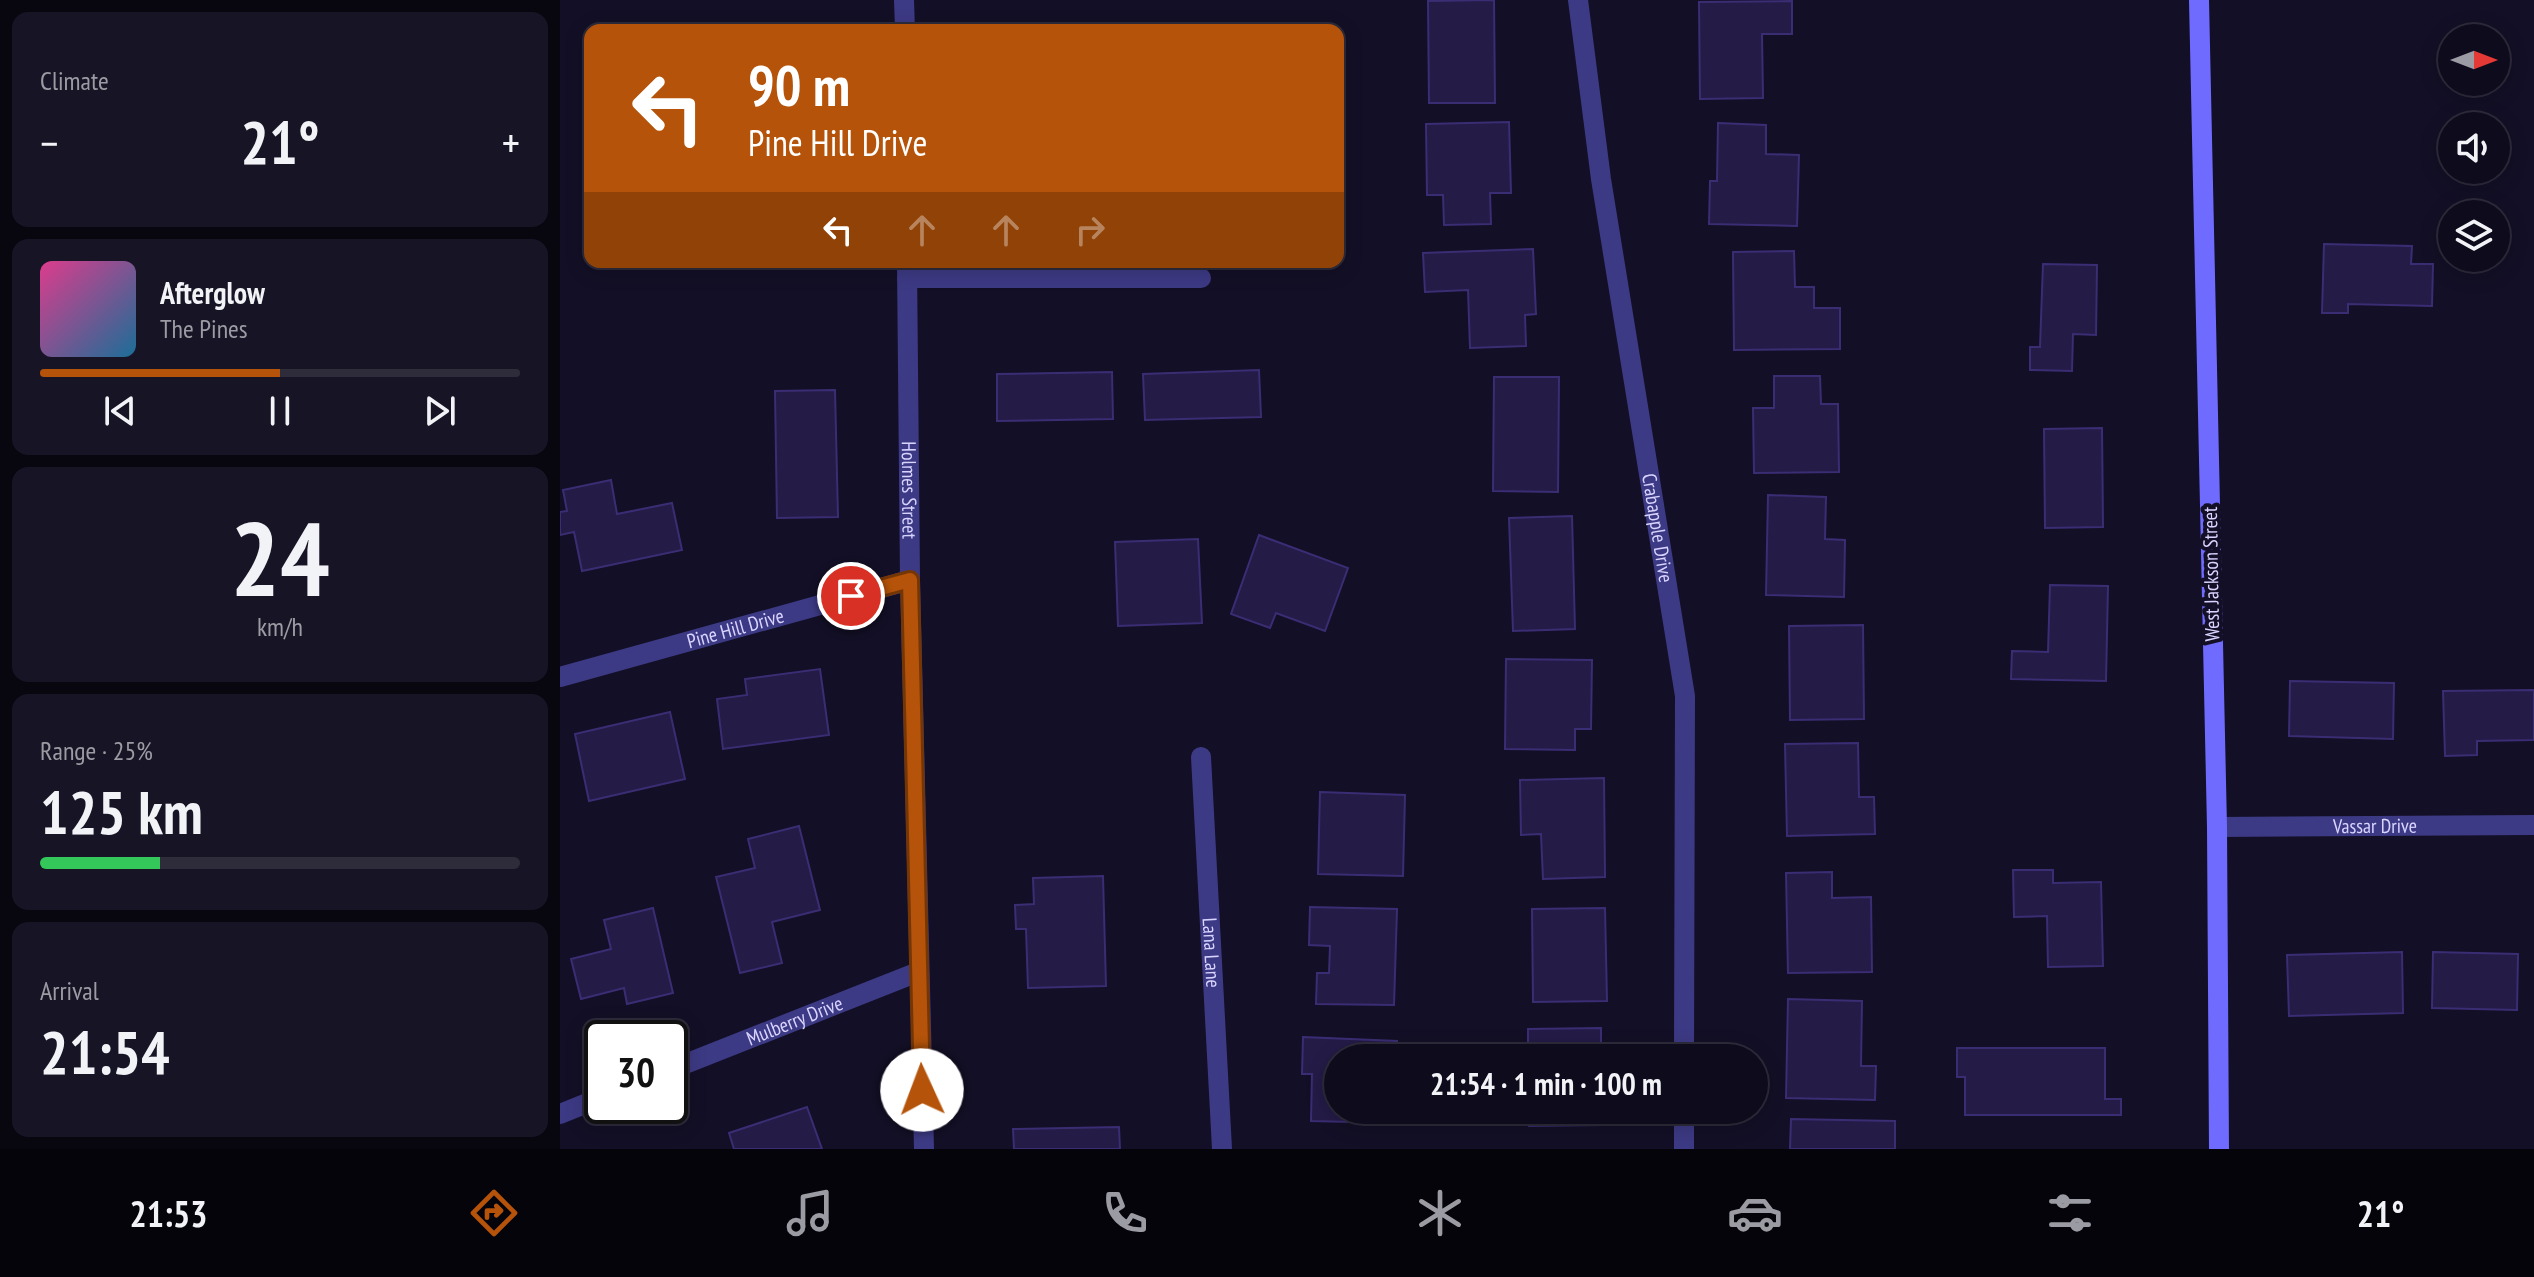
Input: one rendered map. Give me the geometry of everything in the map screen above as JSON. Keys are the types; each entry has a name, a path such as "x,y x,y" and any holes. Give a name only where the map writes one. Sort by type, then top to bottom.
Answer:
{"street":[{"path":"904,0 905,24"},
{"name":"Crabapple Drive","path":"1578,0 1601,179 1685,696 1684,1044"},
{"name":"West Jackson Street","path":"2199,0 2217,827 2219,1149"},
{"path":"907,270 1201,278"},
{"name":"Holmes Street","path":"907,270 910,580 924,1149"},
{"name":"Pine Hill Drive","path":"560,677 910,580"},
{"name":"Lana Lane","path":"1201,757 1222,1149"},
{"name":"Vassar Drive","path":"2217,827 2534,825"},
{"name":"Mulberry Drive","path":"688,1063 918,972"},
{"path":"560,1114 584,1104"},
{"path":"1684,1124 1684,1149"}],"building":[{"path":"1494,0 1495,103 1429,103 1428,1"},
{"path":"1792,1 1792,34 1762,34 1763,98 1700,99 1699,2"},
{"path":"1509,122 1511,193 1490,193 1491,224 1444,225 1443,195 1427,195 1426,124"},
{"path":"1718,123 1766,125 1766,154 1799,155 1797,226 1709,224 1710,181 1717,181"},
{"path":"2324,244 2412,246 2411,264 2433,264 2432,306 2348,304 2348,313 2322,313"},
{"path":"1533,249 1536,314 1525,315 1526,346 1470,348 1468,290 1425,292 1423,253"},
{"path":"1794,251 1795,287 1814,287 1814,308 1840,308 1840,349 1734,350 1733,252"},
{"path":"2043,264 2097,265 2096,335 2073,334 2072,371 2030,370 2030,347 2040,347"},
{"path":"1259,370 1261,417 1145,420 1143,374"},
{"path":"1112,372 1113,419 997,421 997,374"},
{"path":"1774,376 1820,376 1821,404 1838,404 1839,472 1754,473 1753,408 1774,408"},
{"path":"1494,377 1559,377 1558,492 1493,491"},
{"path":"835,390 838,517 777,518 775,391"},
{"path":"2102,428 2103,527 2045,528 2044,429"},
{"path":"611,480 617,514 672,503 682,550 582,571 574,532 560,535 560,512 567,511 563,490"},
{"path":"1768,495 1826,497 1825,539 1845,540 1844,597 1766,595"},
{"path":"1572,516 1575,629 1513,631 1509,518"},
{"path":"1259,535 1348,568 1325,631 1276,613 1270,628 1231,614"},
{"path":"1198,539 1202,623 1118,626 1115,542"},
{"path":"2050,585 2108,586 2106,681 2011,679 2012,651 2048,652"},
{"path":"1863,625 1864,719 1790,720 1789,626"},
{"path":"1506,659 1592,660 1591,729 1575,729 1575,750 1505,749"},
{"path":"820,669 829,735 723,749 717,699 747,695 745,679"},
{"path":"2290,681 2394,683 2393,739 2289,736"},
{"path":"2534,690 2534,740 2477,741 2477,755 2445,756 2443,691"},
{"path":"670,712 685,779 589,801 575,734"},
{"path":"1858,743 1859,797 1874,797 1875,834 1787,836 1785,744"},
{"path":"1604,778 1605,877 1543,879 1541,834 1521,835 1520,780"},
{"path":"1320,792 1405,795 1403,876 1318,874"},
{"path":"799,826 820,910 772,922 782,963 740,973 716,877 755,868 748,839"},
{"path":"2013,870 2053,870 2053,883 2101,882 2103,966 2048,967 2047,916 2014,917"},
{"path":"1832,872 1832,898 1871,897 1872,972 1788,973 1786,873"},
{"path":"1103,876 1106,986 1028,988 1026,929 1016,929 1015,905 1034,904 1033,878"},
{"path":"1310,907 1397,909 1394,1005 1316,1004 1317,973 1329,973 1330,946 1309,945"},
{"path":"653,908 673,993 627,1004 624,988 581,999 571,959 611,949 604,920"},
{"path":"1605,908 1607,1001 1533,1002 1532,909"},
{"path":"2402,952 2403,1013 2289,1016 2287,955"},
{"path":"2433,952 2518,954 2517,1010 2432,1008"},
{"path":"1788,999 1862,1001 1861,1066 1876,1066 1875,1100 1786,1098"},
{"path":"1601,1028 1601,1044 1528,1044 1528,1029"},
{"path":"1303,1037 1397,1041 1397,1044 1324,1044 1324,1121 1311,1121 1312,1074 1302,1074"},
{"path":"1957,1048 2105,1048 2105,1099 2121,1099 2121,1115 1965,1115 1965,1077 1957,1077"},
{"path":"807,1107 822,1149 734,1149 729,1133"},
{"path":"1791,1119 1895,1121 1895,1149 1790,1149"},
{"path":"1529,1124 1602,1124 1602,1125"},
{"path":"1119,1127 1120,1149 1014,1149 1013,1129"}],"route":[{"path":"851,596 910,580 922,1090"}]}
